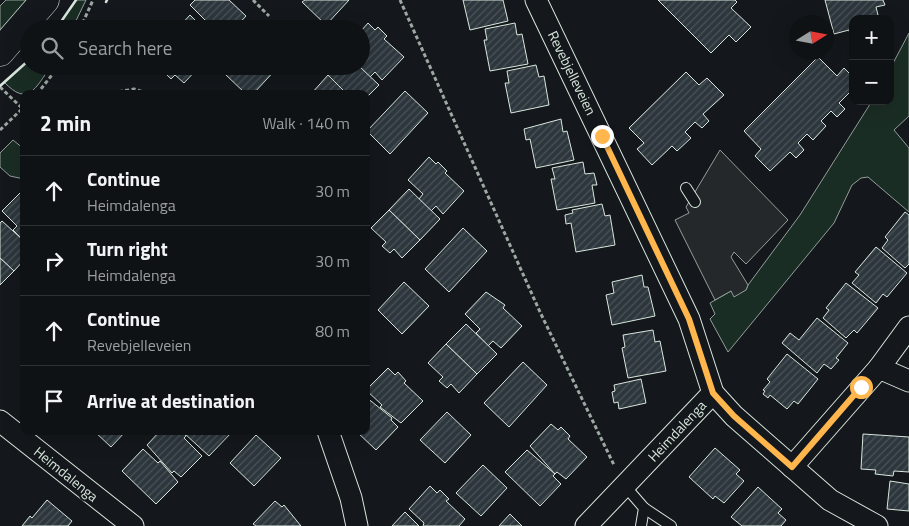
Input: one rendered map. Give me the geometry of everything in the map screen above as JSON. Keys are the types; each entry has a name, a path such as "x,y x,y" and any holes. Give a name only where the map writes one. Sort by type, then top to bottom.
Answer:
{"main road":[{"path":"28,20 45,0"},
{"path":"0,52 20,29"}],"street":[{"name":"Revebjelleveien","path":"536,0 689,319 713,393"},
{"path":"792,467 879,368 909,327"},
{"path":"879,368 909,381"},
{"name":"Heimdalenga","path":"586,526 713,393 734,416 830,500 877,526"},
{"name":"Heimdalenga","path":"0,422 124,524"},
{"path":"329,435 351,498 357,526"}],"lane":[{"path":"686,188 694,202"},
{"path":"625,486 644,508 671,526"},
{"path":"640,526 644,508"}],"path":[{"path":"84,20 93,0"},
{"path":"252,0 269,16"},
{"path":"400,0 540,312 625,486"},
{"path":"40,90 52,75"},
{"path":"0,87 20,106"},
{"path":"0,130 20,112"}],"green space":[{"path":"6,0 26,0 0,30 0,6"},
{"path":"76,0 86,0 76,20 62,20"},
{"path":"909,33 909,116 894,130 909,148 909,212 868,177 861,178 852,185 834,223 728,352 710,319 715,314 710,303 731,291 746,290 800,215 869,105 894,105 894,61"},
{"path":"20,68 20,75 45,75 32,90 20,90 20,93 4,82"},
{"path":"13,140 20,146 20,178 10,176 0,167 0,153"}],"shaded area":[{"path":"720,150 788,220 746,264 734,252 731,257 748,285 746,290 734,297 731,291 715,300 675,220 689,213 686,207"}],"building":[{"path":"195,0 229,0 246,16 242,20 205,20 190,5"},
{"path":"305,0 349,0 331,20 321,20 302,2"},
{"path":"463,0 503,0 508,21 470,30"},
{"path":"658,0 735,0 737,2 731,8 751,27 736,42 729,35 711,53"},
{"path":"825,0 883,0 885,5 876,7 878,15 849,15 849,30 834,34 834,15 829,15"},
{"path":"190,15 195,20 185,20"},
{"path":"515,23 517,35 522,34 528,64 490,71 484,40 487,40 485,29"},
{"path":"370,25 375,30 378,27 387,36 384,39 404,57 382,80 375,72 370,77 368,75 370,75"},
{"path":"815,60 821,60 837,76 844,68 849,73 849,93 839,103 845,109 837,117 831,111 821,121 826,126 813,140 807,134 798,143 804,150 796,158 790,152 770,171 755,156 761,149 744,131"},
{"path":"536,65 539,77 544,76 549,105 511,113 505,83 509,83 507,71"},
{"path":"686,72 699,85 707,78 724,95 703,114 709,121 702,128 695,122 685,132 691,138 677,151 672,146 652,165 637,149 644,143 629,128"},
{"path":"167,75 175,75 171,79"},
{"path":"175,75 192,75 184,83"},
{"path":"226,75 271,75 257,90 242,90"},
{"path":"328,75 368,75 379,85 370,94 370,90 343,90"},
{"path":"328,75 343,90 315,90"},
{"path":"405,91 428,113 390,154 370,134 370,128"},
{"path":"561,119 563,132 567,131 574,160 536,168 530,139 526,140 524,129"},
{"path":"429,157 436,164 438,162 447,171 445,173 464,191 443,214 436,206 431,211 419,199 423,194 408,180"},
{"path":"583,162 585,174 594,173 597,185 592,185 595,203 557,210 551,179 555,179 552,168"},
{"path":"409,189 440,219 420,240 389,210"},
{"path":"20,193 20,237 13,230 17,226 2,211"},
{"path":"602,204 605,216 610,215 615,245 576,252 571,223 566,224 565,215 573,213 572,210"},
{"path":"389,210 420,240 402,258 394,249 390,253 382,246 386,242 371,228"},
{"path":"905,212 909,215 909,264 905,268 882,248 888,240 885,237"},
{"path":"2,221 20,237 20,264 14,271 0,258 0,223"},
{"path":"463,228 487,251 449,292 425,269"},
{"path":"876,247 907,273 887,297 883,294 876,303 852,283 859,275 855,272"},
{"path":"0,258 14,271 0,285"},
{"path":"642,275 644,287 648,287 655,316 612,325 606,295 614,293 612,282"},
{"path":"404,282 429,306 402,334 378,310"},
{"path":"846,283 878,308 857,333 854,330 846,338 823,318 829,310 826,308"},
{"path":"486,292 505,305 503,308 522,326 501,348 493,341 488,346 476,333 480,329 465,314"},
{"path":"817,318 848,343 836,358 839,360 831,369 824,364 817,373 782,343 790,333 799,340"},
{"path":"466,324 497,354 477,374 446,344"},
{"path":"653,330 655,342 660,341 666,371 628,378 622,348 625,347 623,335"},
{"path":"446,344 477,374 459,393 451,384 447,388 439,381 443,377 428,363"},
{"path":"787,354 818,379 798,404 794,401 787,409 770,395 768,398 763,394 765,391 763,390 770,382 767,379"},
{"path":"523,362 547,385 509,427 484,403"},
{"path":"388,368 395,375 398,372 406,381 404,383 423,401 401,423 380,407 382,405 370,394 370,386"},
{"path":"641,379 646,403 619,409 618,402 614,403 612,392 615,391 614,385"},
{"path":"370,400 392,418 391,420 398,427 376,450 360,435 370,435"},
{"path":"447,412 471,435 445,463 420,440"},
{"path":"551,424 558,430 561,427 570,436 568,439 587,457 566,479 557,472 555,474 530,446"},
{"path":"863,434 909,437 909,472 894,471 893,476 875,474 876,470 861,469"},
{"path":"98,435 122,435 111,447"},
{"path":"156,435 185,435 184,438 202,456 181,477 174,471 172,473 147,445"},
{"path":"186,435 229,435 209,456"},
{"path":"256,435 281,458 254,486 230,463"},
{"path":"715,448 740,470 736,474 744,481 724,503 715,496 713,499 689,477"},
{"path":"143,449 158,463 160,461 178,482 156,504 122,471"},
{"path":"527,450 555,474 553,476 561,484 540,506 505,472"},
{"path":"483,465 507,488 481,516 456,493"},
{"path":"890,481 909,484 909,511 887,509"},
{"path":"430,486 437,493 440,490 449,499 446,501 465,519 459,526 423,526 424,523 409,509"},
{"path":"758,487 782,509 778,513 786,520 781,526 742,526 731,517"},
{"path":"47,500 72,521 68,526 22,526 30,516 32,518"},
{"path":"275,501 282,507 284,505 301,526 256,526 253,524"},
{"path":"405,512 419,526 392,526"},
{"path":"510,514 522,526 499,526"}],"wall":[{"path":"62,20 76,0"},
{"path":"0,86 20,68"}],"route":[{"path":"602,136 689,319 713,393 734,416 792,467 861,387"}]}
